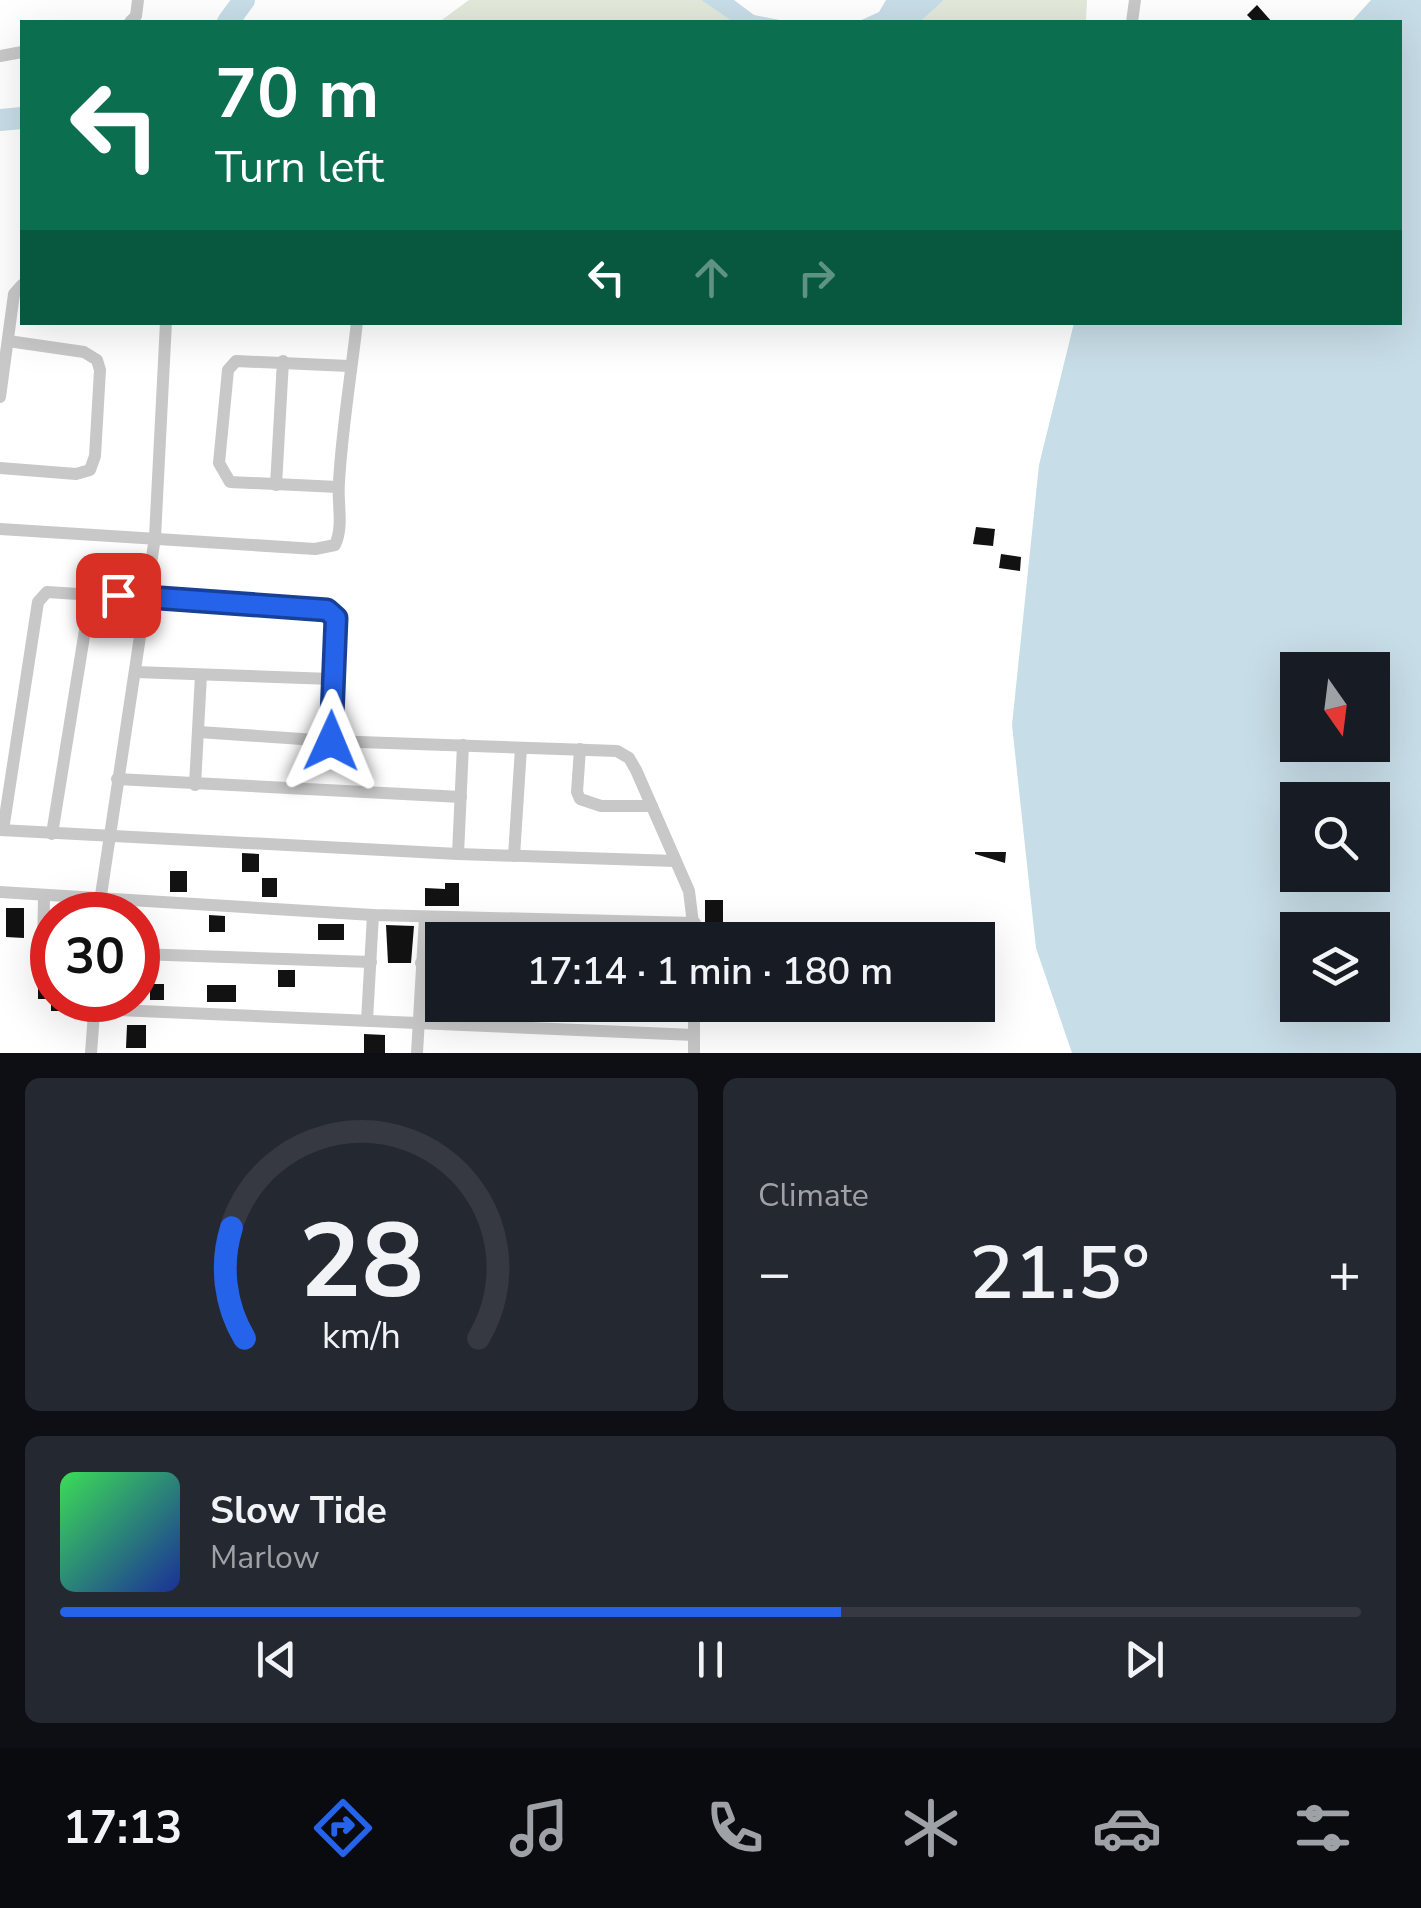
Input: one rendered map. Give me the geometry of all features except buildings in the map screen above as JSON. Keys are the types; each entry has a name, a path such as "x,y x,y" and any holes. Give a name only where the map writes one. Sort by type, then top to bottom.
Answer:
{"street":[{"path":"0,397 14,294 20,288"},
{"path":"99,892 154,537 166,325"},
{"path":"0,528 328,547 338,540 338,487 356,325"},
{"path":"0,468 76,474 90,470 95,456 100,370 97,360 84,352 8,341"},
{"path":"338,487 230,482 220,463 228,370 232,363 243,360 349,366"},
{"path":"276,484 283,361"},
{"path":"331,741 336,618 327,610 54,590 38,602 1,830 108,838 675,861"},
{"path":"52,834 91,593"},
{"path":"135,672 332,678"},
{"path":"195,785 200,675"},
{"path":"199,732 331,741 610,749 629,758 689,891 696,922"},
{"path":"458,854 464,745"},
{"path":"514,856 521,748"},
{"path":"580,749 580,799 601,806 652,806"},
{"path":"117,779 461,797"},
{"path":"0,892 30,895"},
{"path":"160,903 425,917 651,922"},
{"path":"367,1020 373,915"},
{"path":"417,1053 425,917"},
{"path":"160,955 371,962"},
{"path":"421,963 425,963"},
{"path":"160,1008 694,1035"},
{"path":"90,1053 93,1022"},
{"path":"694,1022 694,1053"}],"shaded area":[{"path":"469,0 701,0 730,20 442,20"},
{"path":"944,0 1087,0 1086,20 922,20"}],"water":[{"path":"701,0 734,0 754,15 780,20 730,20"},
{"path":"886,0 944,0 922,20 861,20 879,12"},
{"path":"1371,0 1421,0 1421,1053 1072,1053 1036,948 1012,725 1039,465 1074,325 1402,325 1402,20 1353,20"}],"waterway":[{"path":"229,20 244,0"},
{"path":"0,120 20,118"}],"route":[{"path":"118,595 317,608 333,614 336,628 331,741"}]}
